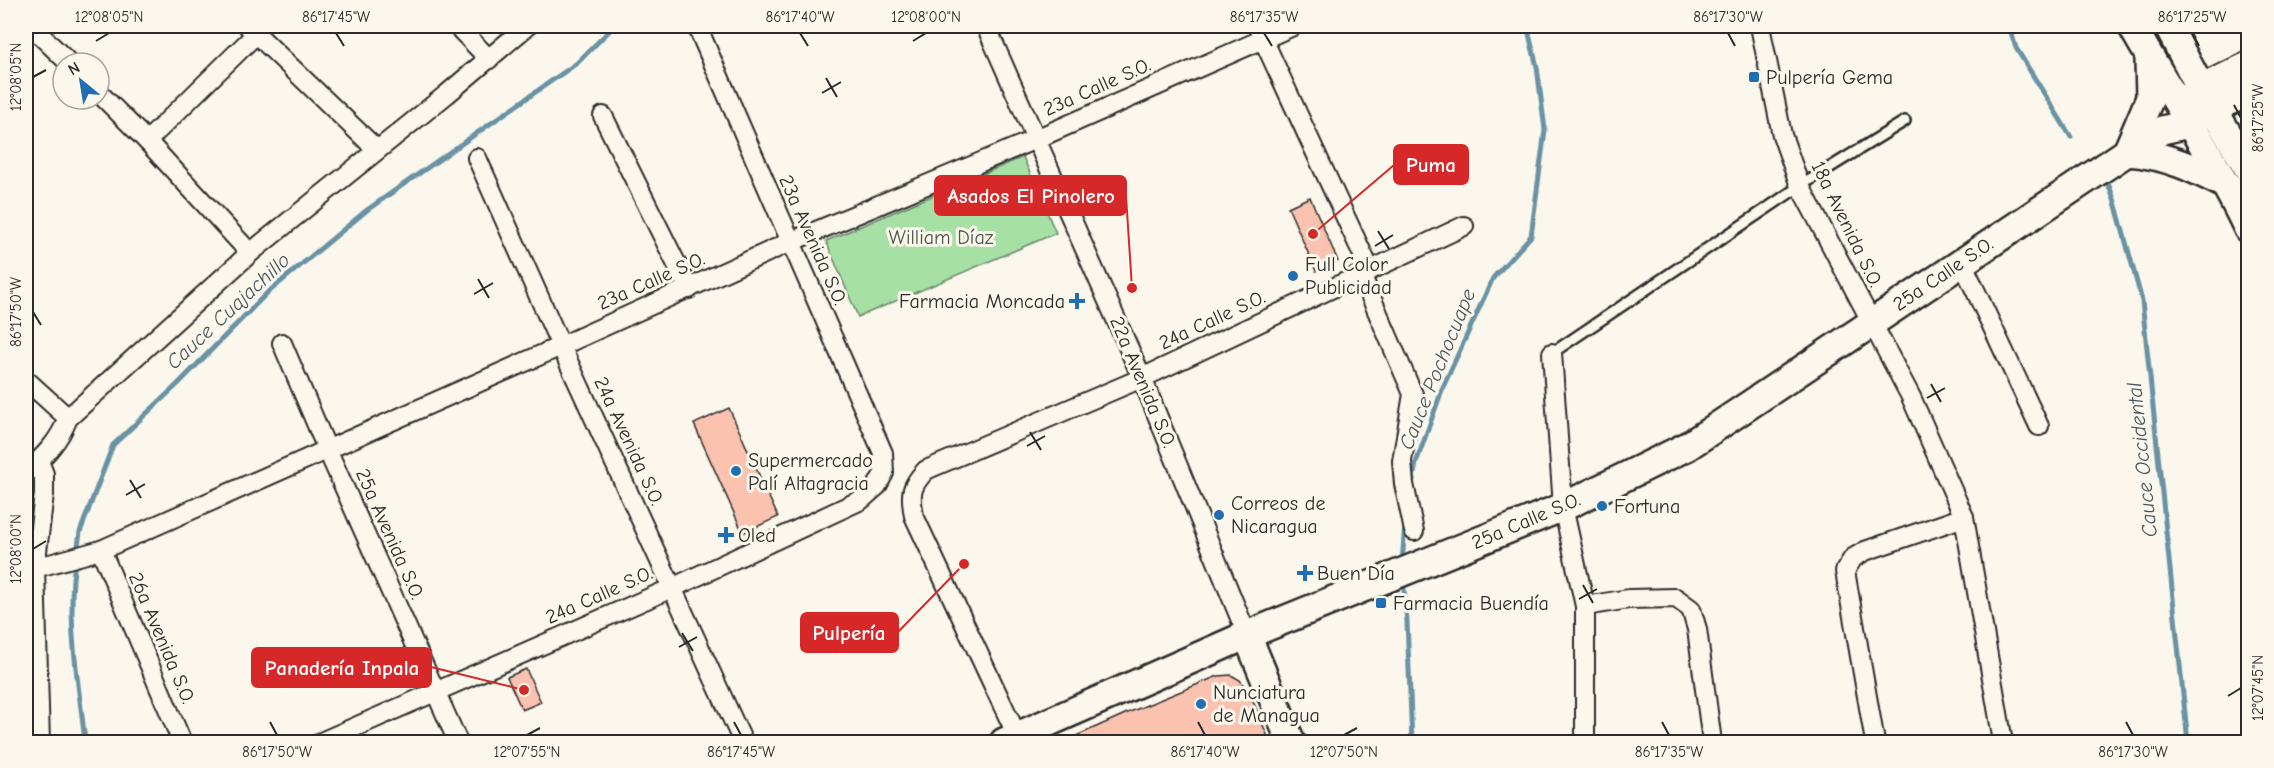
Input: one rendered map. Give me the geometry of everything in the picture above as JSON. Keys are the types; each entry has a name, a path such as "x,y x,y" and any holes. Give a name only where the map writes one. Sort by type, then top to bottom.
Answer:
{"street":[{"path":"31,26 57,51"},
{"path":"457,26 489,59"},
{"path":"40,742 30,568 44,494 44,474 32,467 57,441 68,418 250,253 527,26"},
{"name":"23a Avenida S.O.","path":"697,26 883,453 884,473"},
{"name":"22a Avenida S.O.","path":"986,26 1143,378 1292,742"},
{"name":"23a Calle S.O.","path":"30,568 94,552 561,346 790,242 1036,139 1260,32 1293,26"},
{"name":"18a Avenida S.O.","path":"1760,26 1782,135 1800,186 1911,397 1964,517 2003,742"},
{"path":"2132,26 2228,187 2248,230"},
{"path":"2168,26 2207,99 2248,168"},
{"path":"147,141 252,30 376,149"},
{"path":"1260,32 1365,272 1413,394 1402,460 1404,484 1414,531"},
{"path":"2149,56 2150,98 2127,152 2150,154 2181,162 2228,187"},
{"name":"25a Calle S.O.","path":"1013,741 1247,635 1563,507 1688,446 2162,130 2207,99 2248,66"},
{"name":"25a Calle S.O.","path":"2207,99 2248,92"},
{"path":"111,105 250,253"},
{"path":"603,116 688,289"},
{"name":"24a Avenida S.O.","path":"477,158 743,742"},
{"name":"24a Calle S.O.","path":"1013,741 914,516 911,498 915,482 926,470 1143,378 1464,226"},
{"path":"1962,262 2038,426"},
{"name":"25a Avenida S.O.","path":"282,343 458,742"},
{"path":"1552,353 1563,507 1585,606 1585,742"},
{"path":"26,380 68,418"},
{"name":"24a Calle S.O.","path":"321,742 672,588 861,500 877,486 884,473"},
{"path":"1875,742 1845,571 1853,558 1865,551 1964,517"},
{"name":"26a Avenida S.O.","path":"94,552 182,742"},
{"path":"1585,606 1629,599 1676,598 1691,609 1697,629 1712,742"}],"lane":[{"path":"1552,353 1800,186 1905,122"}],"green space":[{"name":"William Díaz","path":"1023,157 1056,233 858,317 826,241"}],"building":[{"path":"1310,197 1338,261 1316,271 1288,207"},
{"name":"Supermercado Palí Altagracia","path":"729,408 778,517 743,533 694,424"},
{"path":"526,669 541,702 522,710 507,677"},
{"name":"Nunciatura de Managua","path":"1231,675 1240,680 1250,694 1270,742 1063,742 1218,676"}],"waterway":[{"name":"Cauce Cuajachillo","path":"77,553 80,532 113,445 178,384 266,294 367,210 577,63 614,26"},
{"name":"Cauce Pochocuape","path":"1412,484 1416,463 1443,387 1493,278 1531,236 1545,130 1537,67 1527,26"},
{"name":"Cauce Occidental","path":"2009,26 2016,48 2071,137"},
{"name":"Cauce Occidental","path":"2106,178 2115,202 2142,301 2188,742"},
{"name":"Cauce Pochocuape","path":"1402,564 1405,523"},
{"name":"Cauce Cuajachillo","path":"75,562 73,630 85,742"},
{"name":"Cauce Pochocuape","path":"1403,579 1412,742"}],"place":[{"name":"Pulpería Gema","path":"1754,77"},
{"name":"Puma","path":"1313,234"},
{"name":"Full Color Publicidad","path":"1293,276"},
{"name":"Asados El Pinolero","path":"1132,288"},
{"name":"Farmacia Moncada","path":"1077,301"},
{"name":"Supermercado Palí Altagracia","path":"736,471"},
{"name":"Fortuna","path":"1602,506"},
{"name":"Correos de Nicaragua","path":"1219,515"},
{"name":"Oled","path":"726,535"},
{"name":"Pulpería","path":"964,564"},
{"name":"Buen Día","path":"1305,573"},
{"name":"Farmacia Buendía","path":"1381,603"},
{"name":"Panadería Inpala","path":"524,690"},
{"name":"Nunciatura de Managua","path":"1201,704"}]}
